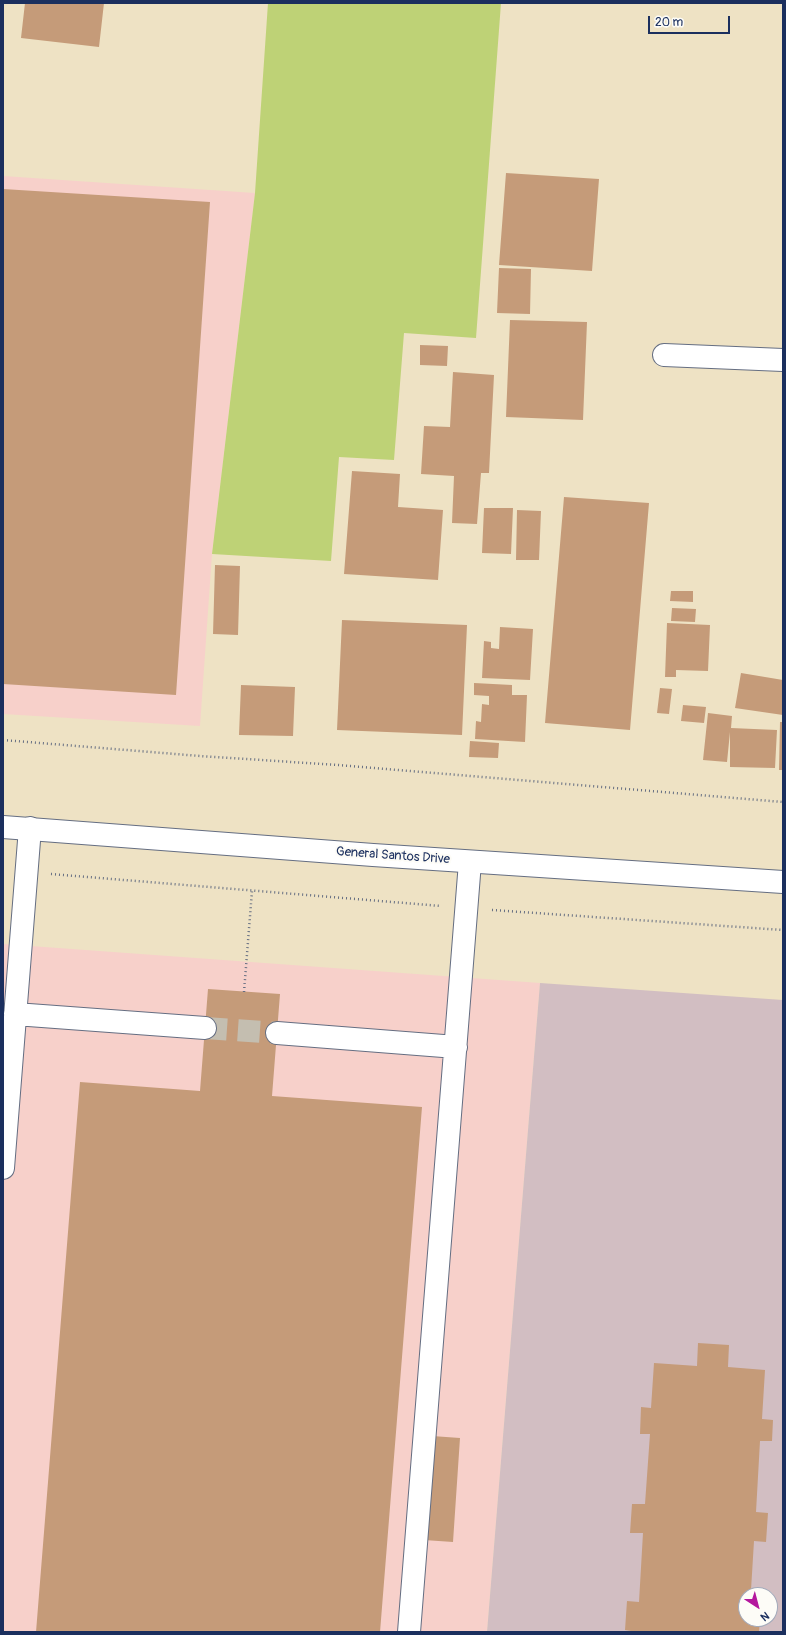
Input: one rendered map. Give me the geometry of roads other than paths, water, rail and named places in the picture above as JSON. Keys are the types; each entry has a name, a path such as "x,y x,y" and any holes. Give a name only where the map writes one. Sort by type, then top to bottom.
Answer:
{"main road":[{"path":"664,355 783,360"},
{"name":"General Santos Drive","path":"3,827 470,862 783,882"},
{"path":"3,1168 30,828"},
{"path":"409,1632 470,862"},
{"path":"15,1014 205,1028"},
{"path":"277,1033 456,1046"}],"tunnel":[{"path":"205,1028 277,1033"}]}
